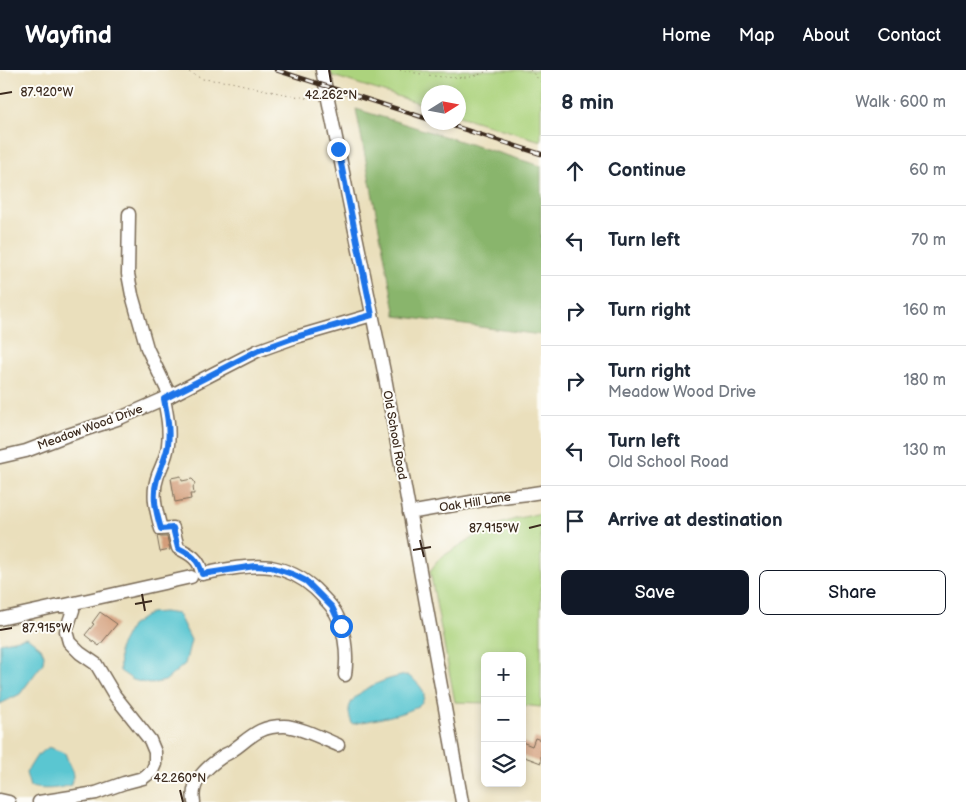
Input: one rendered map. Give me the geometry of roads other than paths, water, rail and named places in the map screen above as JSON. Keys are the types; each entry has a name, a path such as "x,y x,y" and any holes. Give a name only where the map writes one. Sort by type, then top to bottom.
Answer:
{"street":[{"name":"Old School Road","path":"322,70 372,315 462,802"},
{"path":"129,214 128,274 132,295 147,348 167,397 168,446 155,486 156,510 161,529 173,528 178,548 192,555 201,568 202,574 255,566 271,567 306,581 332,607 341,626 346,652 344,675"},
{"name":"Meadow Wood Drive","path":"0,457 26,451 120,418 167,397 257,351 296,337 372,315"},
{"name":"Oak Hill Lane","path":"409,513 541,492"},
{"path":"0,619 191,577"},
{"path":"39,802 97,798 124,783 143,778 152,771 155,764 155,752 150,740 115,696 96,664 80,653 69,642 66,631 73,610 71,607 59,606"},
{"path":"194,802 192,795 194,786 202,773 255,733 264,729 284,726 294,728 338,745"},
{"path":"0,800 9,802"}],"water":[{"path":"150,613 178,614 191,640 185,664 165,681 149,684 133,680 120,671 119,649 131,626"},
{"path":"27,637 41,648 44,655 43,663 20,694 0,704 0,643"},
{"path":"407,675 419,684 424,693 423,701 419,705 398,714 352,724 349,709 357,696 364,690 382,681"},
{"path":"49,747 65,753 73,774 72,785 51,789 30,787 26,773 36,757"}],"railway":[{"path":"276,70 421,117"},
{"path":"466,130 541,154"}]}
